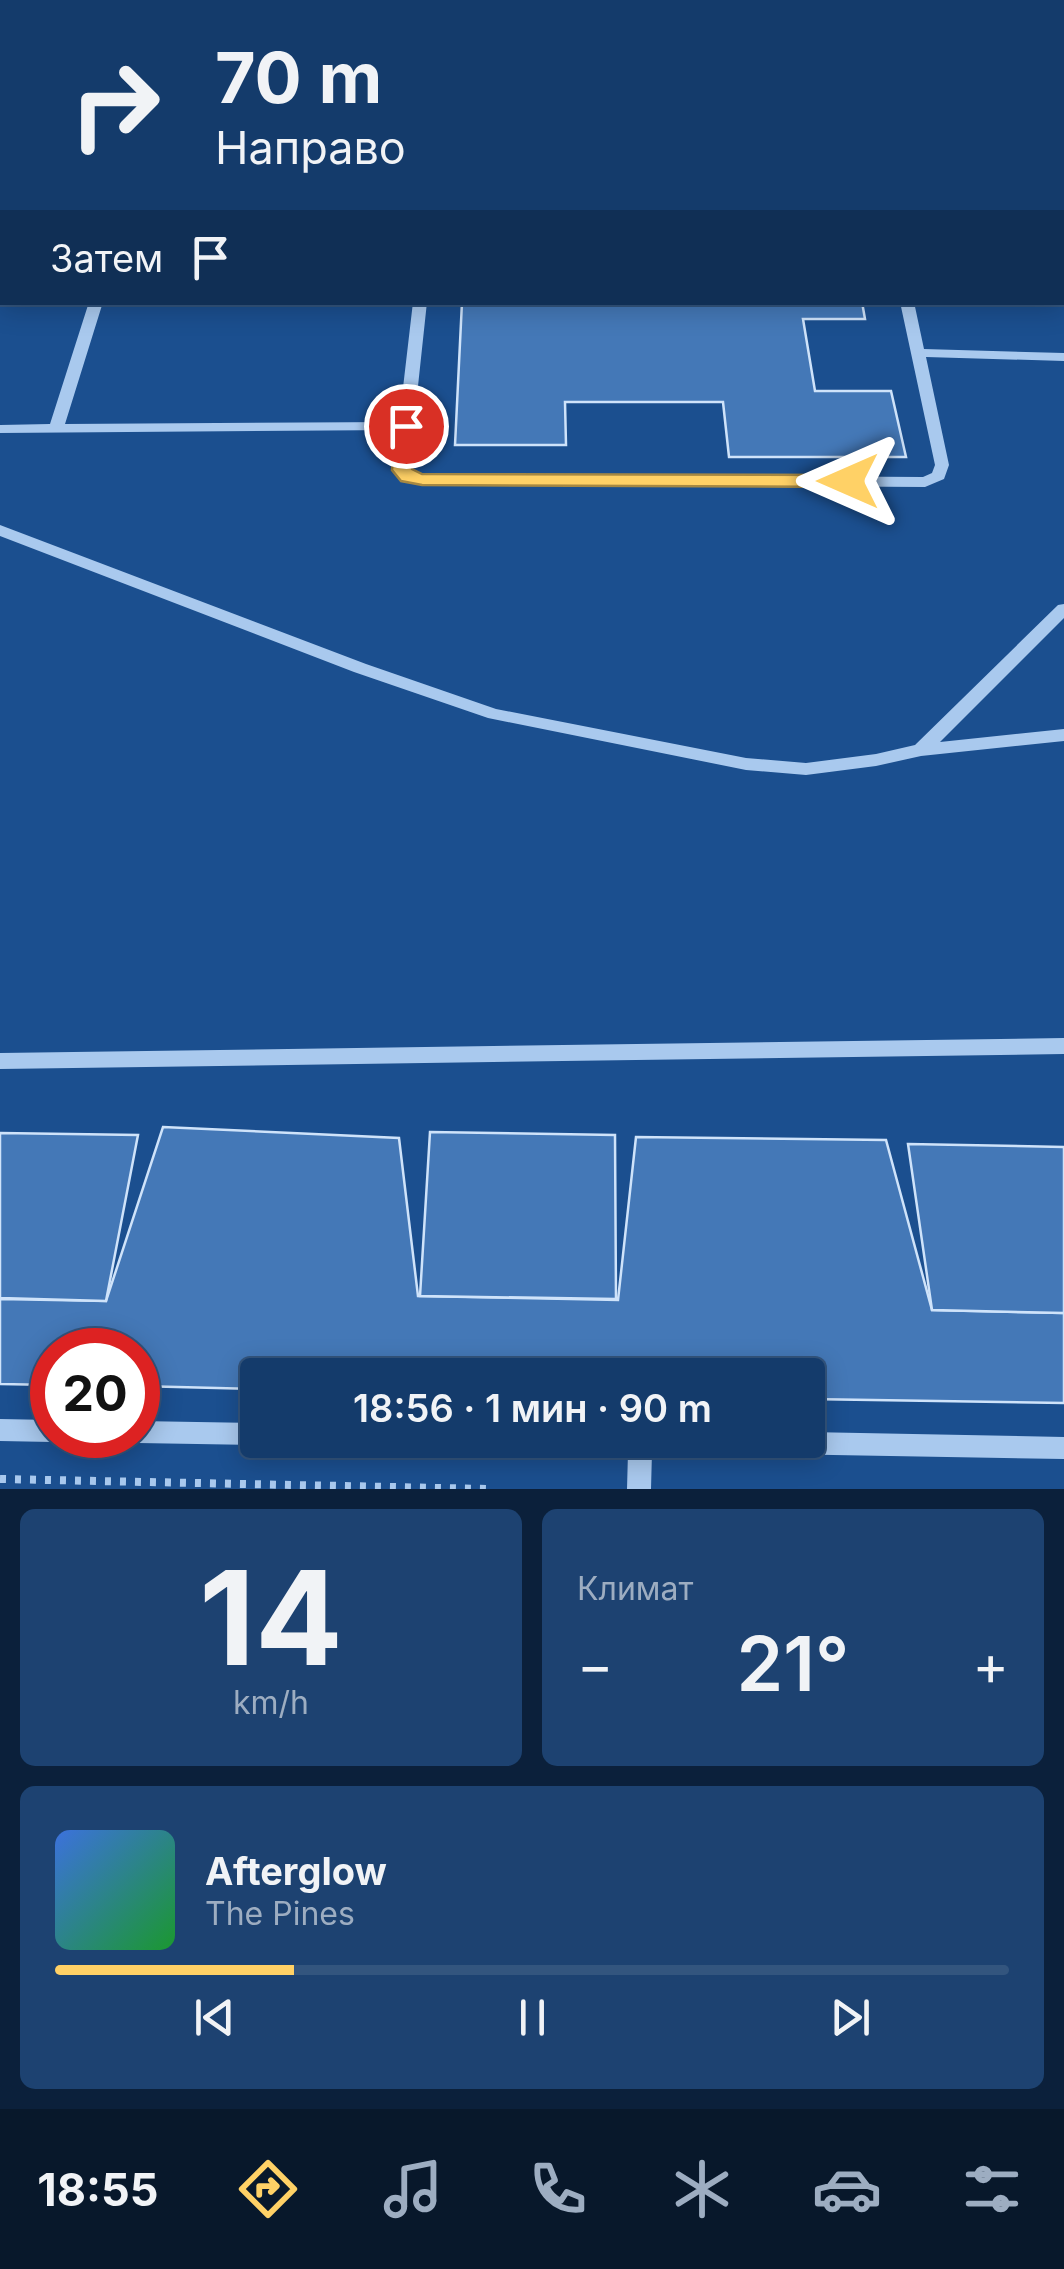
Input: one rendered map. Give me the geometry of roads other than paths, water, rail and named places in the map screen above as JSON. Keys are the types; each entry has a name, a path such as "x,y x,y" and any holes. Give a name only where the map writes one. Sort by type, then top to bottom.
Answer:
{"lane":[{"path":"56,429 95,305"},
{"path":"420,305 402,470 408,477 926,482 939,476 942,464 908,305"},
{"path":"918,353 1064,358"},
{"path":"0,429 406,426"},
{"path":"0,530 360,668 494,714 746,764 806,768 921,750 1064,735"},
{"path":"921,750 1064,609"},
{"path":"0,1061 1064,1046"},
{"path":"0,1430 30,1430"},
{"path":"160,1432 240,1434"},
{"path":"825,1444 1064,1448"},
{"path":"639,1489 640,1458"}]}
